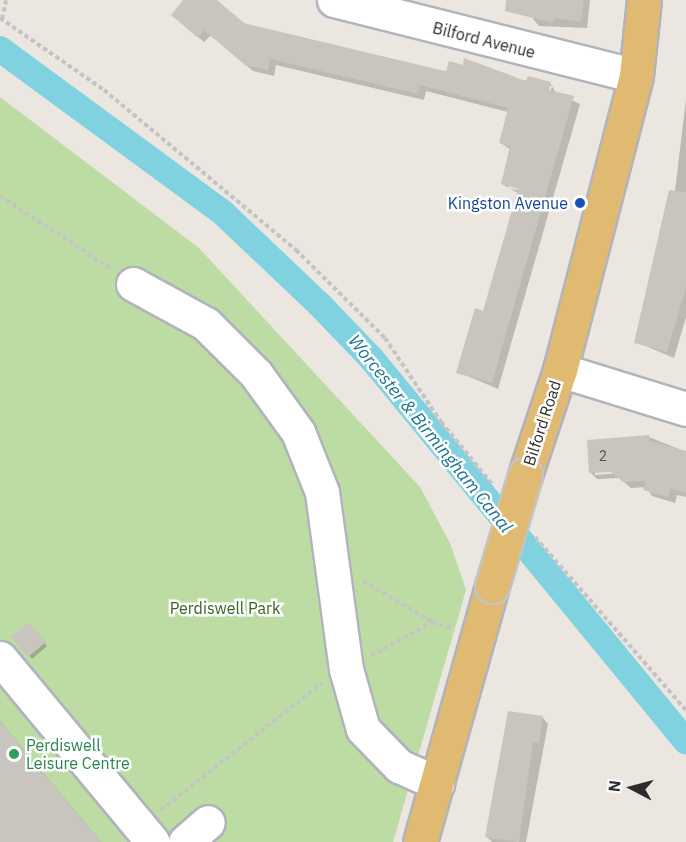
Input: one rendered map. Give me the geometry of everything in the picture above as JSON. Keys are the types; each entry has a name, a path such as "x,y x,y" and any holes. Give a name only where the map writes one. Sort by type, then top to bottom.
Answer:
{"main road":[{"name":"Bilford Road","path":"420,842 492,586 560,370 636,76 644,0"}],"street":[{"name":"Bilford Avenue","path":"334,0 636,76"},
{"path":"133,284 206,324 256,374 298,432 322,492 346,669 363,729 399,766 436,783"},
{"path":"560,370 686,409"},
{"path":"0,658 147,835"}],"path":[{"path":"6,0 1,19 104,90 296,250 385,338 441,422 494,487"},
{"path":"0,196 133,284"},
{"path":"527,527 686,710"},
{"path":"332,562 432,622 479,635"},
{"path":"147,835 226,755 346,669 432,622"}],"green space":[{"name":"Perdiswell Park","path":"0,97 199,248 420,487 450,543 466,590 393,842 0,842"}],"building":[{"path":"183,0 217,0 244,23 436,69 446,71 449,61 463,65 464,58 526,81 528,76 551,82 549,90 574,96 492,383 456,373 475,308 483,311 518,189 501,184 510,146 499,143 508,108 420,85 418,94 270,59 268,70 245,65 204,30 197,37 171,15"},
{"path":"506,0 584,0 581,22 554,18 553,23 505,11"},
{"path":"669,190 686,192 686,287 667,352 634,343"},
{"path":"649,435 650,441 686,451 686,493 671,489 668,497 643,490 646,481 623,482 611,472 589,473 587,440"},
{"path":"28,622 46,642 28,657 11,637"},
{"path":"508,711 543,716 539,743 533,742 519,842 485,837"},
{"name":"Perdiswell Leisure Centre","path":"0,721 55,787 101,842 0,842"}],"waterway":[{"name":"Worcester & Birmingham Canal","path":"0,49 223,213 319,304 371,358 686,741"}],"place":[{"name":"Kingston Avenue","path":"580,203"},
{"name":"Perdiswell Leisure Centre","path":"14,754"}]}
